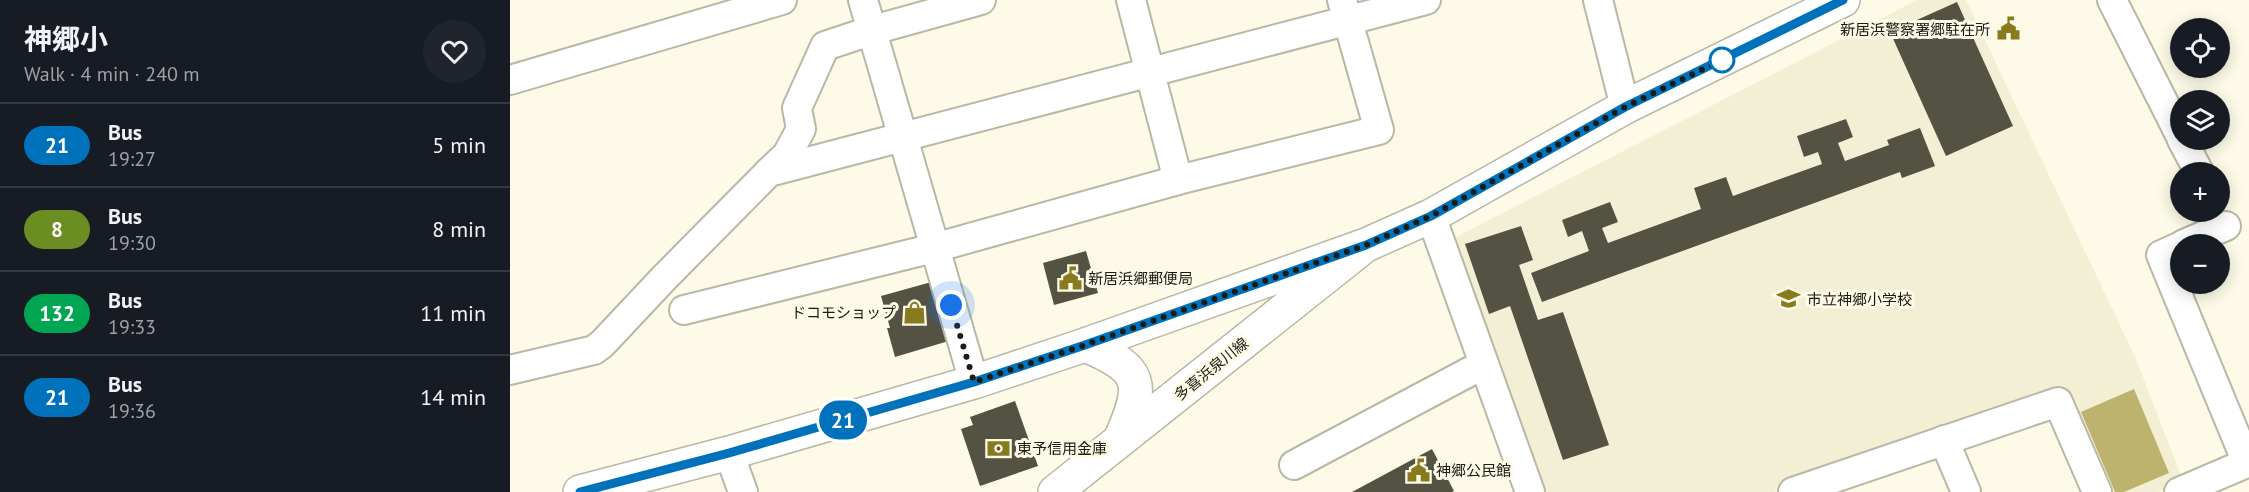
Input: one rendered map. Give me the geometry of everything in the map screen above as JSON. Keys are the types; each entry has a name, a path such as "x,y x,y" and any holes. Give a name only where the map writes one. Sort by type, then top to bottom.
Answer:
{"main road":[{"path":"580,492 729,453 974,382 1366,245 1431,216 1625,107 1843,0"},
{"name":"多喜浜泉川線","path":"1070,487 1119,442 1366,245"},
{"path":"1085,345 1119,360 1134,379 1135,402 1119,442"}],"street":[{"path":"510,80 782,0"},
{"path":"863,0 974,382"},
{"path":"510,370 594,350 602,344 665,277 787,155 801,129 797,108 825,46 981,0"},
{"path":"1131,0 1178,180"},
{"path":"770,172 1149,71 1345,11 1426,0"},
{"path":"1598,0 1625,107"},
{"path":"2112,0 2170,114"},
{"path":"684,310 934,248 1178,180 1379,130 1345,11"},
{"path":"1431,216 1530,492"},
{"path":"2202,234 2231,218"},
{"path":"2170,251 2161,255 2170,276"},
{"path":"2177,294 2248,462 2179,492"},
{"path":"1294,465 1484,364"},
{"path":"1793,492 2058,402 2097,492"},
{"path":"1944,440 1966,492"},
{"path":"729,453 742,492"}],"shaded area":[{"name":"市立神郷小学校","path":"1917,0 1966,0 2136,359 2183,481 2157,492 2103,492 2060,394 1774,492 1541,492 1450,240"},
{"path":"2134,389 2169,473 2124,492 2115,492 2081,412"}],"building":[{"path":"1957,2 2013,126 1946,156 1890,32"},
{"path":"1846,119 1853,137 1838,143 1845,161 1889,145 1887,140 1920,128 1935,166 1902,178 1900,172 1542,302 1531,273 1589,251 1582,231 1568,237 1562,220 1610,202 1618,222 1602,228 1608,243 1701,209 1694,188 1726,177 1733,196 1822,164 1818,152 1804,157 1797,136"},
{"path":"1521,226 1533,260 1519,265 1538,320 1563,312 1609,445 1563,460 1510,306 1489,314 1465,244"},
{"path":"1086,251 1098,293 1054,305 1043,263"},
{"name":"ドコモショップ","path":"935,281 952,340 895,357 881,296"},
{"name":"東予信用金庫","path":"1015,401 1038,466 980,486 961,429 973,425 970,417"},
{"name":"神郷公民館","path":"1432,449 1454,491 1352,492"}],"bus line":[{"name":"21","path":"580,492 729,453 974,382 1366,245 1431,216 1625,107 1843,0"}],"place":[{"name":"新居浜警察署郷駐在所","path":"2008,29"},
{"name":"新居浜郷郵便局","path":"1070,278"},
{"name":"市立神郷小学校","path":"1789,299"},
{"name":"ドコモショップ","path":"914,312"},
{"name":"東予信用金庫","path":"999,448"},
{"name":"神郷公民館","path":"1418,470"}],"route":[{"path":"951,305 974,382 1366,245 1431,216 1625,107 1724,59 1722,60"}]}
